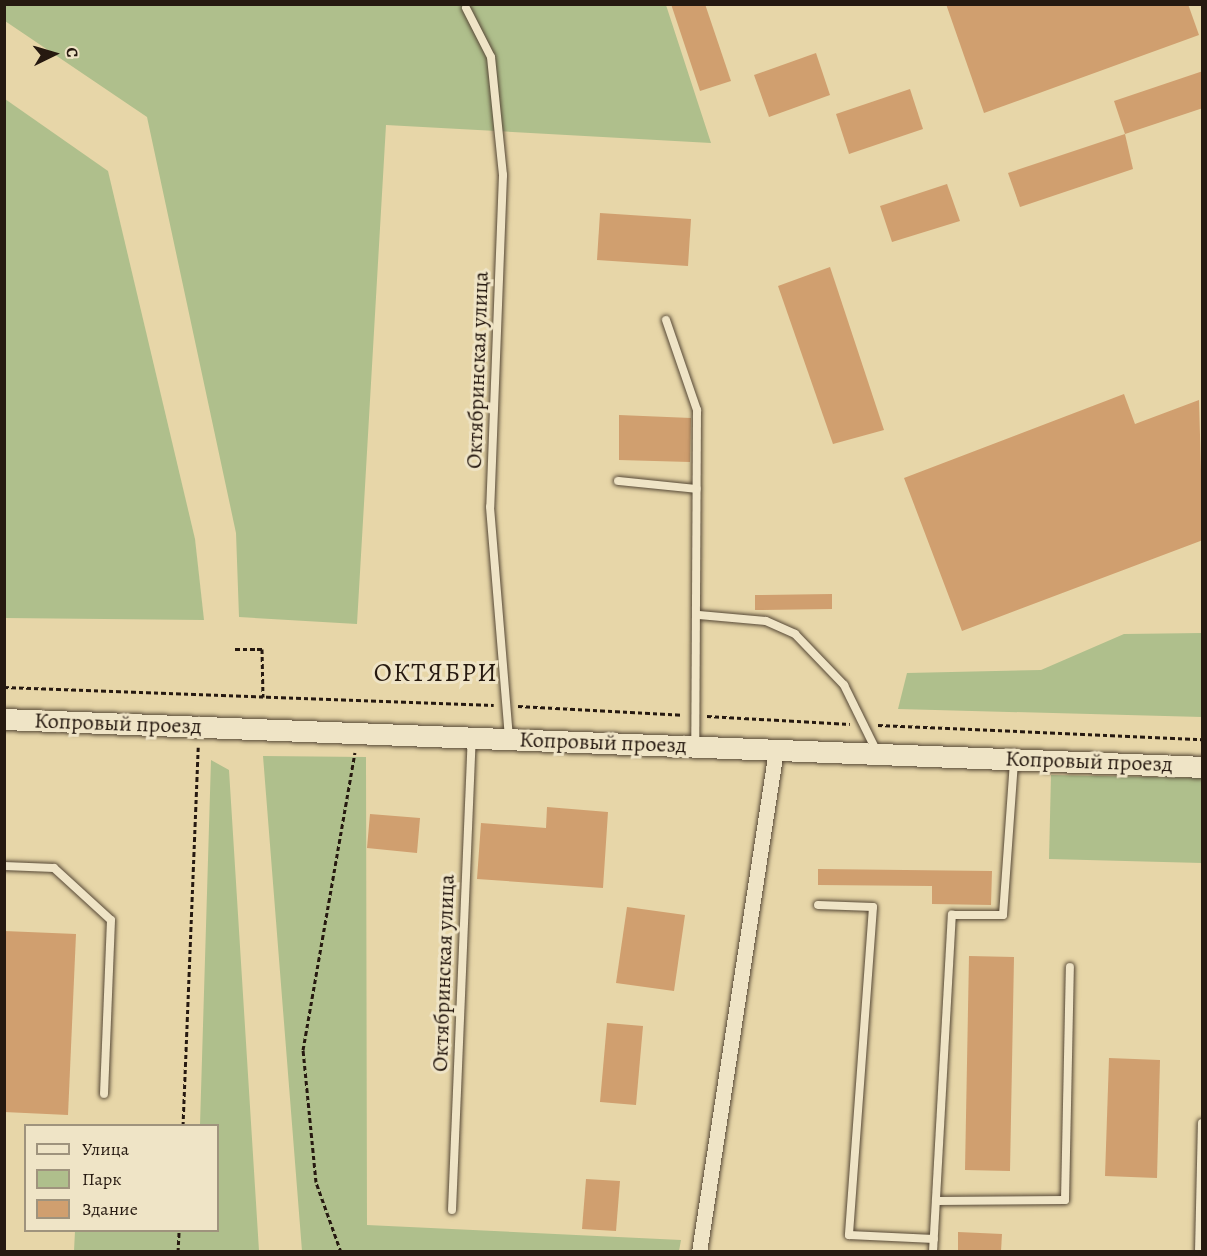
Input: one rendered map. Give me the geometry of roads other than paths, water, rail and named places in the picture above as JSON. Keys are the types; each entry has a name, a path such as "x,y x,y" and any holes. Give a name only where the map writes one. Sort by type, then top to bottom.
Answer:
{"main road":[{"name":"Копровый проезд","path":"4,719 1203,767"}],"street":[{"path":"699,1251 776,750"}],"lane":[{"name":"Октябринская улица","path":"466,8 490,57 503,175 490,507 509,739"},
{"path":"666,320 697,410 699,615 695,747"},
{"path":"618,481 697,489"},
{"path":"699,615 766,621 795,634 844,685 877,754"},
{"name":"Октябринская улица","path":"452,1209 472,738"},
{"path":"933,1251 952,915 1003,915 1015,759"},
{"path":"4,866 54,868 111,920 104,1094"},
{"path":"818,905 873,907 849,1235 934,1239"},
{"path":"936,1201 1065,1200 1071,967"},
{"path":"1199,1251 1203,1124"}],"district":[{"name":"ОКТЯБРИ","path":"436,673"}]}
